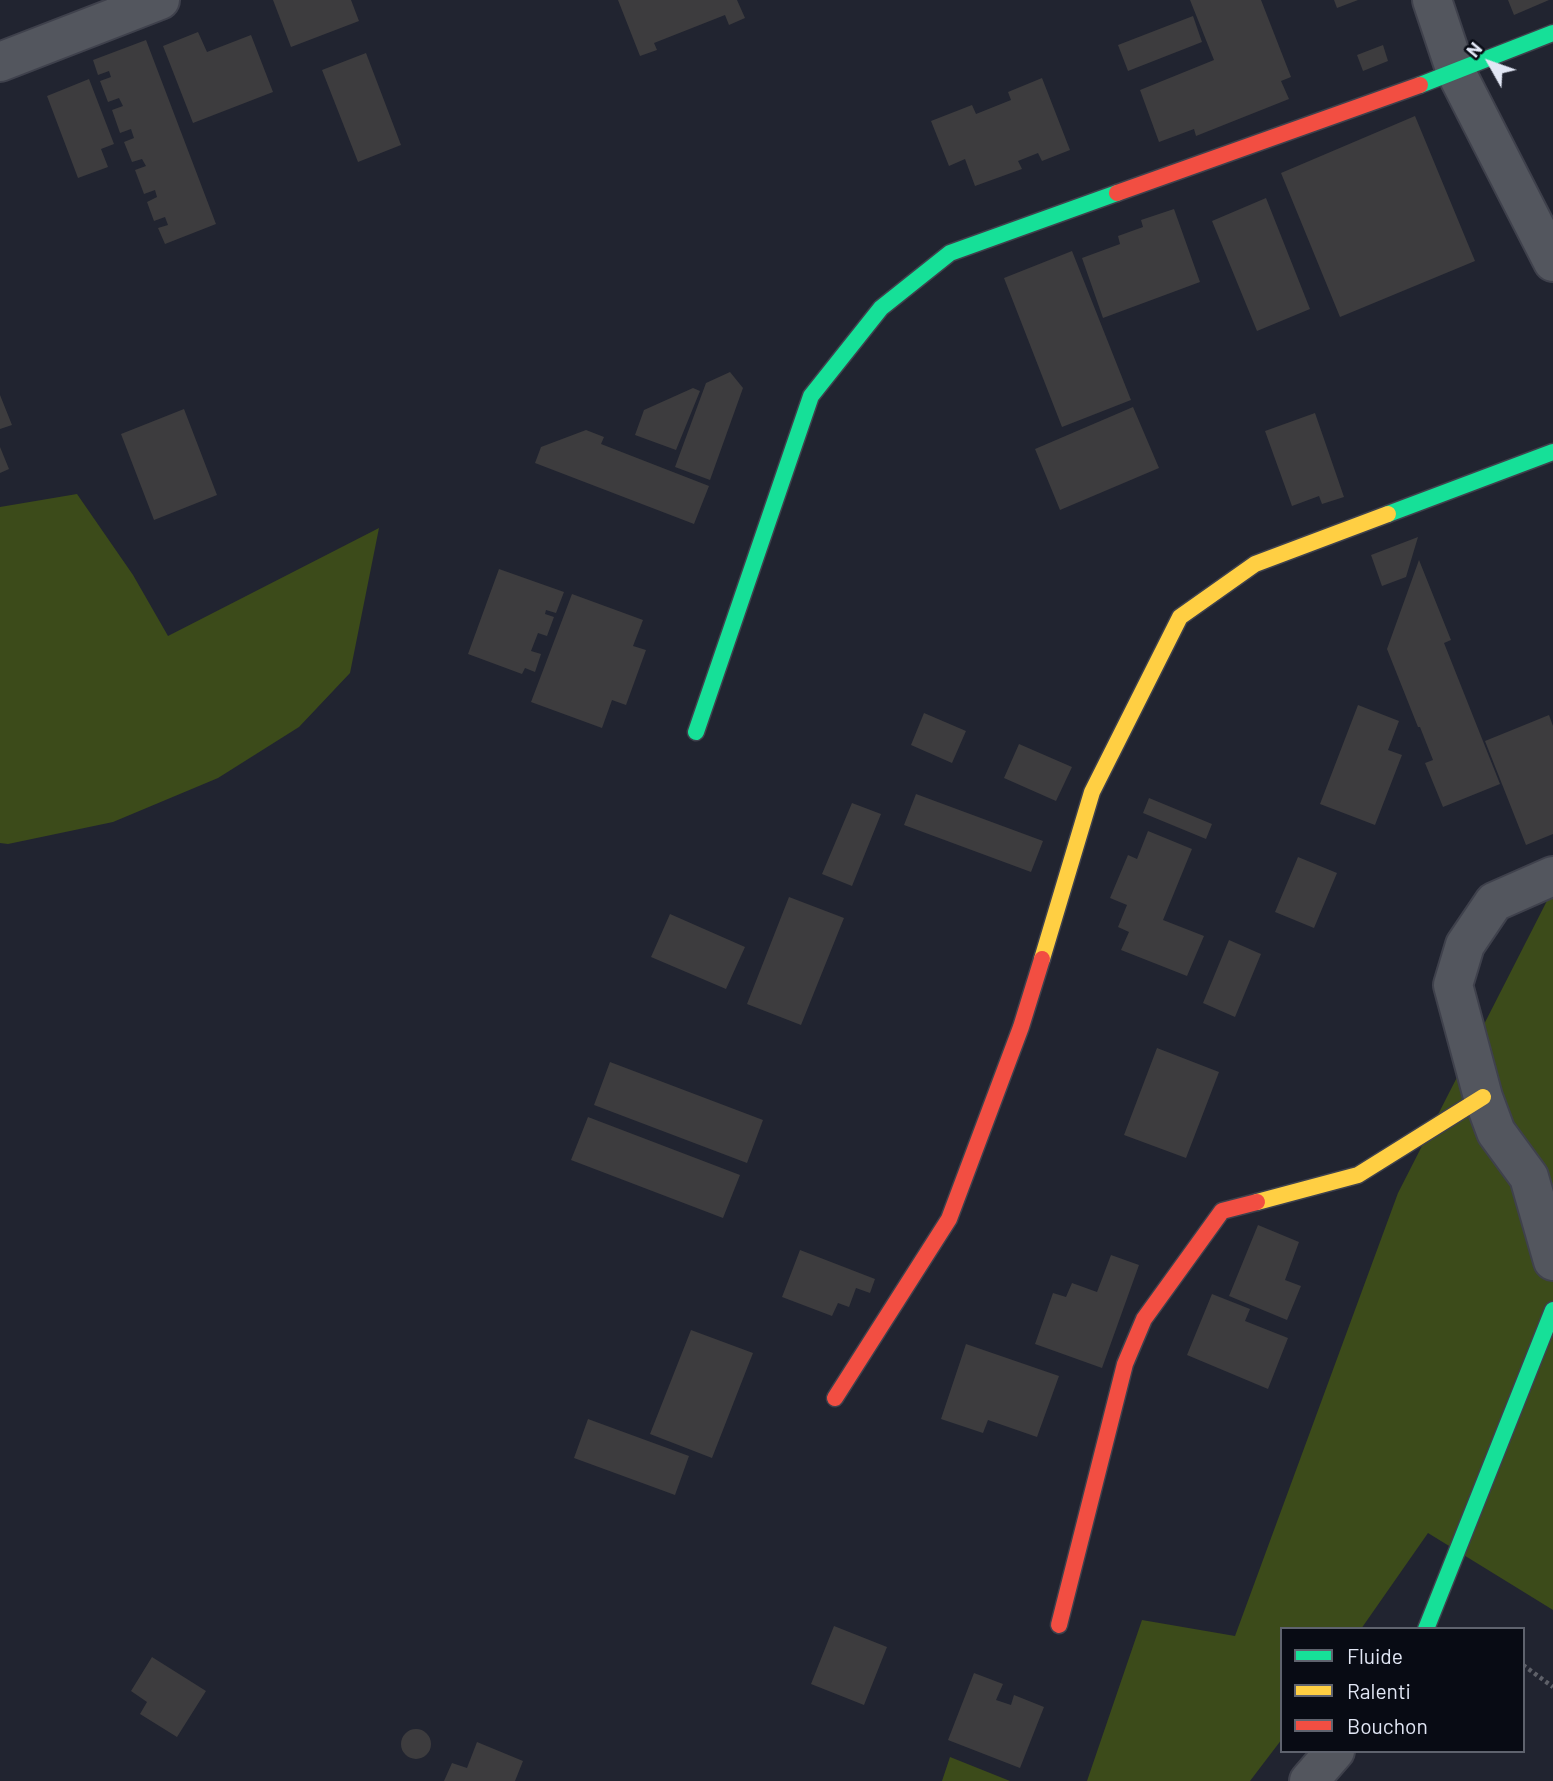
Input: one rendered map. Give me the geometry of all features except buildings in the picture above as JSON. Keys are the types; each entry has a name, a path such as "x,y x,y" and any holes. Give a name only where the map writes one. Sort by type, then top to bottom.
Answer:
{"street":[{"path":"0,62 160,0"},
{"path":"1432,0 1455,72 1553,262"},
{"path":"696,733 811,396 881,308 950,253 1455,72 1553,33"},
{"path":"835,1398 949,1219 1021,1027 1091,792 1180,617 1255,564 1553,452"},
{"path":"1553,876 1494,902 1465,946 1453,985 1483,1097 1496,1132 1529,1177 1553,1261"},
{"path":"1059,1625 1125,1364 1144,1320 1222,1211 1358,1175 1483,1097"},
{"path":"1427,1627 1553,1310"},
{"path":"1309,1781 1333,1753"}],"path":[{"path":"1525,1666 1553,1687"}],"green space":[{"path":"77,494 133,575 168,636 379,528 350,673 299,727 218,778 113,822 8,844 0,843 0,507"},
{"path":"1553,889 1553,1610 1428,1533 1362,1627 1280,1627 1280,1742 1250,1781 1087,1781 1142,1620 1235,1636 1398,1193"},
{"path":"950,1757 1010,1781 942,1781"}],"traffic: fast":[{"path":"1420,85 1553,33"},
{"path":"696,732 811,396 881,308 950,253 1117,193"},
{"path":"1388,514 1553,452"},
{"path":"1427,1627 1553,1310"}],"traffic: slow":[{"path":"1042,959 1092,792 1180,617 1255,564 1388,514"},
{"path":"1257,1202 1358,1175 1483,1097"}],"traffic: jam":[{"path":"1117,193 1420,85"},
{"path":"835,1398 949,1219 1021,1027 1042,959"},
{"path":"1059,1625 1125,1364 1144,1319 1222,1211 1257,1202"}]}
